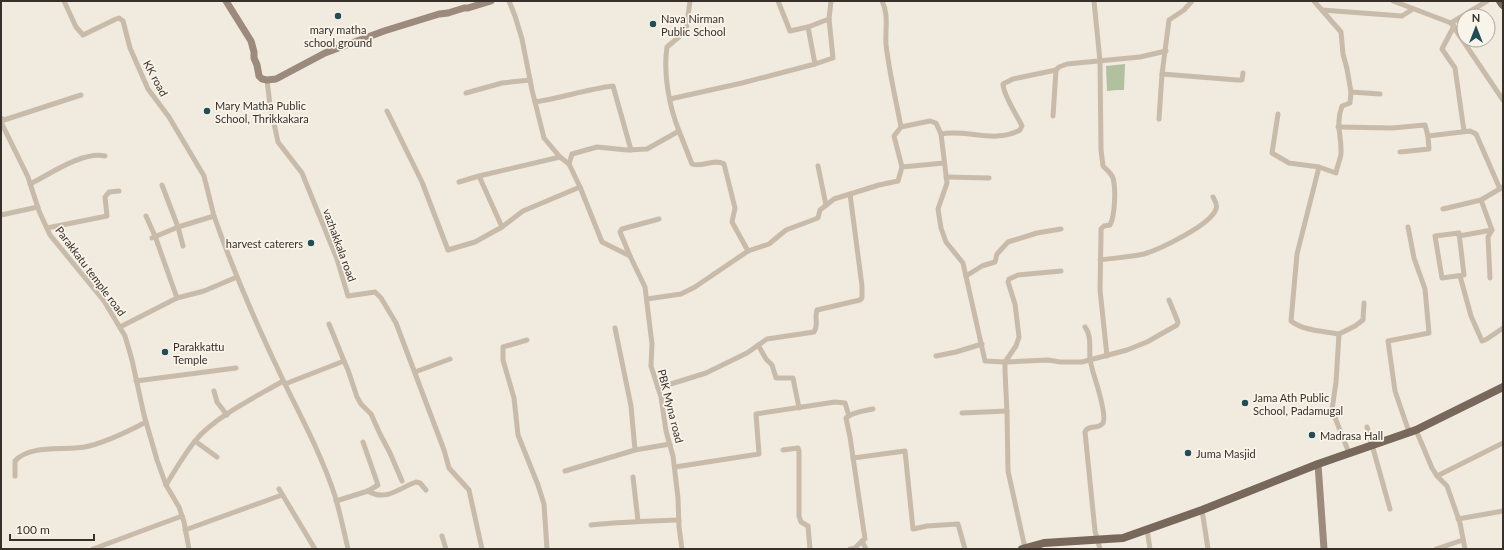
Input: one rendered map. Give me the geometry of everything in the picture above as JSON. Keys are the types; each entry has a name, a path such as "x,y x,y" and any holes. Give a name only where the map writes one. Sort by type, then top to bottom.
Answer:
{"main road":[{"path":"1500,1 1503,5"},
{"path":"1023,549 1044,543 1071,545 1097,539 1123,538 1147,530 1318,464 1412,431 1503,387"}],"street":[{"name":"KK road","path":"64,1 76,27 83,35 110,21 121,19 130,48 148,89 169,117 204,176 214,216"},
{"path":"226,1 248,34 254,52 254,58 259,76 262,79 267,80 276,79 326,53 384,31 439,14 473,7 491,1"},
{"path":"509,1 522,39 544,138 560,157 569,164 602,242 630,256"},
{"path":"690,1 686,31 667,47 665,61 673,116 692,164 696,166 718,162 724,164 735,208 732,222 748,251"},
{"path":"778,1 790,31 808,27 829,19"},
{"path":"670,99 742,83 816,64 833,58 829,19 831,1"},
{"path":"882,1 886,16 886,43 888,58 902,127"},
{"path":"1094,1 1100,61 1101,150 1103,166 1109,171 1113,178 1114,188 1113,219 1110,225 1104,226 1101,229 1100,290 1107,356"},
{"path":"1159,119 1162,74 1169,20 1184,10 1192,1"},
{"path":"1278,114 1272,153 1289,163 1319,167 1336,172 1341,154 1338,126 1341,110 1342,106 1350,104 1351,92 1348,69 1343,54 1341,32 1314,1"},
{"path":"1392,1 1453,25 1503,100"},
{"path":"1464,132 1455,68 1442,49 1453,25 1487,1"},
{"path":"1322,10 1402,16 1413,9"},
{"path":"808,27 816,64"},
{"path":"941,134 995,136 1013,133 1020,130 1022,126 1020,120 1004,90 1003,84 1013,79 1056,70 1059,67 1068,64 1140,57 1166,51"},
{"path":"1053,116 1056,70"},
{"path":"1162,74 1242,80 1243,73"},
{"name":"vazhakkala road","path":"267,80 270,104 278,142 302,173 338,259 348,296 375,292 381,298 396,324 444,450 449,468 469,490 482,549"},
{"path":"466,93 502,83 530,80"},
{"path":"535,102 613,86 631,150"},
{"path":"1351,92 1380,94"},
{"path":"1,118 4,120 11,118 81,95"},
{"path":"387,111 422,182 448,250 475,242 502,227 523,211 580,187"},
{"path":"647,299 681,294 695,287 748,251 769,244 786,230 818,218 820,210 834,199 879,185 898,181 902,167 894,136 902,127 930,121 936,123 941,134 947,184 938,209 941,228 946,242 963,263 985,361 1005,362 1048,360 1060,362 1082,362 1127,350 1147,342 1177,325 1178,322 1169,300"},
{"name":"Parakkatu temple road","path":"1,122 30,184 50,235 104,301 125,336 146,422 166,485 179,507 189,549"},
{"path":"1338,126 1392,128 1426,124 1429,149 1400,152"},
{"path":"569,164 572,154 597,146 631,150 647,149 679,131"},
{"path":"1428,136 1470,131 1476,134 1502,188 1480,200 1443,210"},
{"path":"30,184 83,158 94,155 106,156"},
{"path":"459,182 478,176 560,157"},
{"path":"902,167 944,163"},
{"path":"818,166 826,205"},
{"path":"1319,167 1297,254 1291,321 1296,325 1339,334 1363,320 1364,303"},
{"path":"478,176 502,227"},
{"path":"946,177 989,178"},
{"path":"162,185 178,227 183,246"},
{"path":"47,228 107,216 106,197 109,192 119,191"},
{"path":"658,388 706,373 747,353 767,338 814,332 817,327 815,314 817,310 860,300 862,298 862,286 850,194"},
{"path":"1100,260 1141,254 1156,250 1200,227 1216,211 1217,206 1213,197"},
{"path":"1480,200 1492,230 1488,238 1490,278"},
{"path":"1,214 38,207"},
{"path":"146,216 177,298"},
{"path":"153,237 178,227 214,216 237,277 284,383 318,454 336,501 348,549"},
{"name":"PBK Myna road","path":"659,219 622,229 620,232 645,287 652,344 651,366 658,388 674,467 682,549"},
{"path":"1408,227 1414,258 1425,289 1429,333 1388,341 1395,391 1412,431 1437,476 1447,486 1460,523 1465,549"},
{"path":"966,276 982,266 995,262 997,254 1008,242 1036,233 1061,229"},
{"path":"1459,236 1492,230"},
{"path":"1459,233 1464,275 1460,276 1442,278 1435,236 1459,233"},
{"path":"1023,549 1008,470 1007,410 1004,371 1005,362 1016,346 1019,337 1015,304 1008,282 1009,279 1018,275 1061,271"},
{"path":"1460,276 1468,310 1482,341 1503,328"},
{"path":"120,327 177,298 204,291 237,277"},
{"path":"329,324 339,346 357,397 361,404 371,414 402,480"},
{"path":"1085,327 1089,332 1090,360 1102,404 1104,418 1103,423 1099,426 1089,428 1084,432 1095,531 1100,549"},
{"path":"615,328 631,406 635,450"},
{"path":"1339,334 1336,382 1332,410 1349,453"},
{"path":"527,340 503,347 503,360 514,398 518,435 538,484 544,504 547,549"},
{"path":"936,356 982,344"},
{"path":"758,345 766,359 772,365 776,378 793,378 798,408"},
{"path":"414,372 450,359"},
{"path":"166,485 195,441 208,428 227,415 284,383 344,362"},
{"path":"136,381 236,368"},
{"path":"214,391 217,402 227,415"},
{"path":"674,467 759,454 756,414 835,402 845,403 865,539 854,548 850,549"},
{"path":"848,416 874,409"},
{"path":"962,413 1007,410"},
{"path":"15,476 15,461 20,455 50,449 87,447 124,434 146,422"},
{"path":"1367,427 1390,509"},
{"path":"195,441 217,457"},
{"path":"336,501 368,491 378,484 363,442"},
{"path":"1437,476 1503,443"},
{"path":"565,471 635,450 670,444"},
{"path":"782,450 798,448 800,452 799,516 801,522 808,526 810,549"},
{"path":"853,458 905,451 913,529 927,526 958,524 965,549"},
{"path":"1318,464 1324,549"},
{"path":"633,477 638,521"},
{"path":"368,491 376,495 386,495 416,482 420,483 426,490"},
{"path":"279,488 282,496 314,549"},
{"path":"185,530 282,496"},
{"path":"1202,510 1208,549"},
{"path":"1458,520 1503,511"},
{"path":"93,549 182,516"},
{"path":"591,525 638,521 679,520"},
{"path":"1147,530 1150,549"},
{"path":"442,536 446,549"},
{"path":"1436,549 1463,540"},
{"path":"862,541 866,549"}],"green space":[{"path":"1125,64 1124,90 1107,91 1106,66"}],"place":[{"name":"mary matha school ground","path":"338,16"},
{"name":"Nava Nirman Public School","path":"653,24"},
{"name":"Mary Matha Public School, Thrikkakara","path":"207,111"},
{"name":"harvest caterers","path":"311,243"},
{"name":"Parakkattu Temple","path":"165,352"},
{"name":"Jama Ath Public School, Padamugal","path":"1245,403"},
{"name":"Madrasa Hall","path":"1312,435"},
{"name":"Juma Masjid","path":"1188,453"}]}
